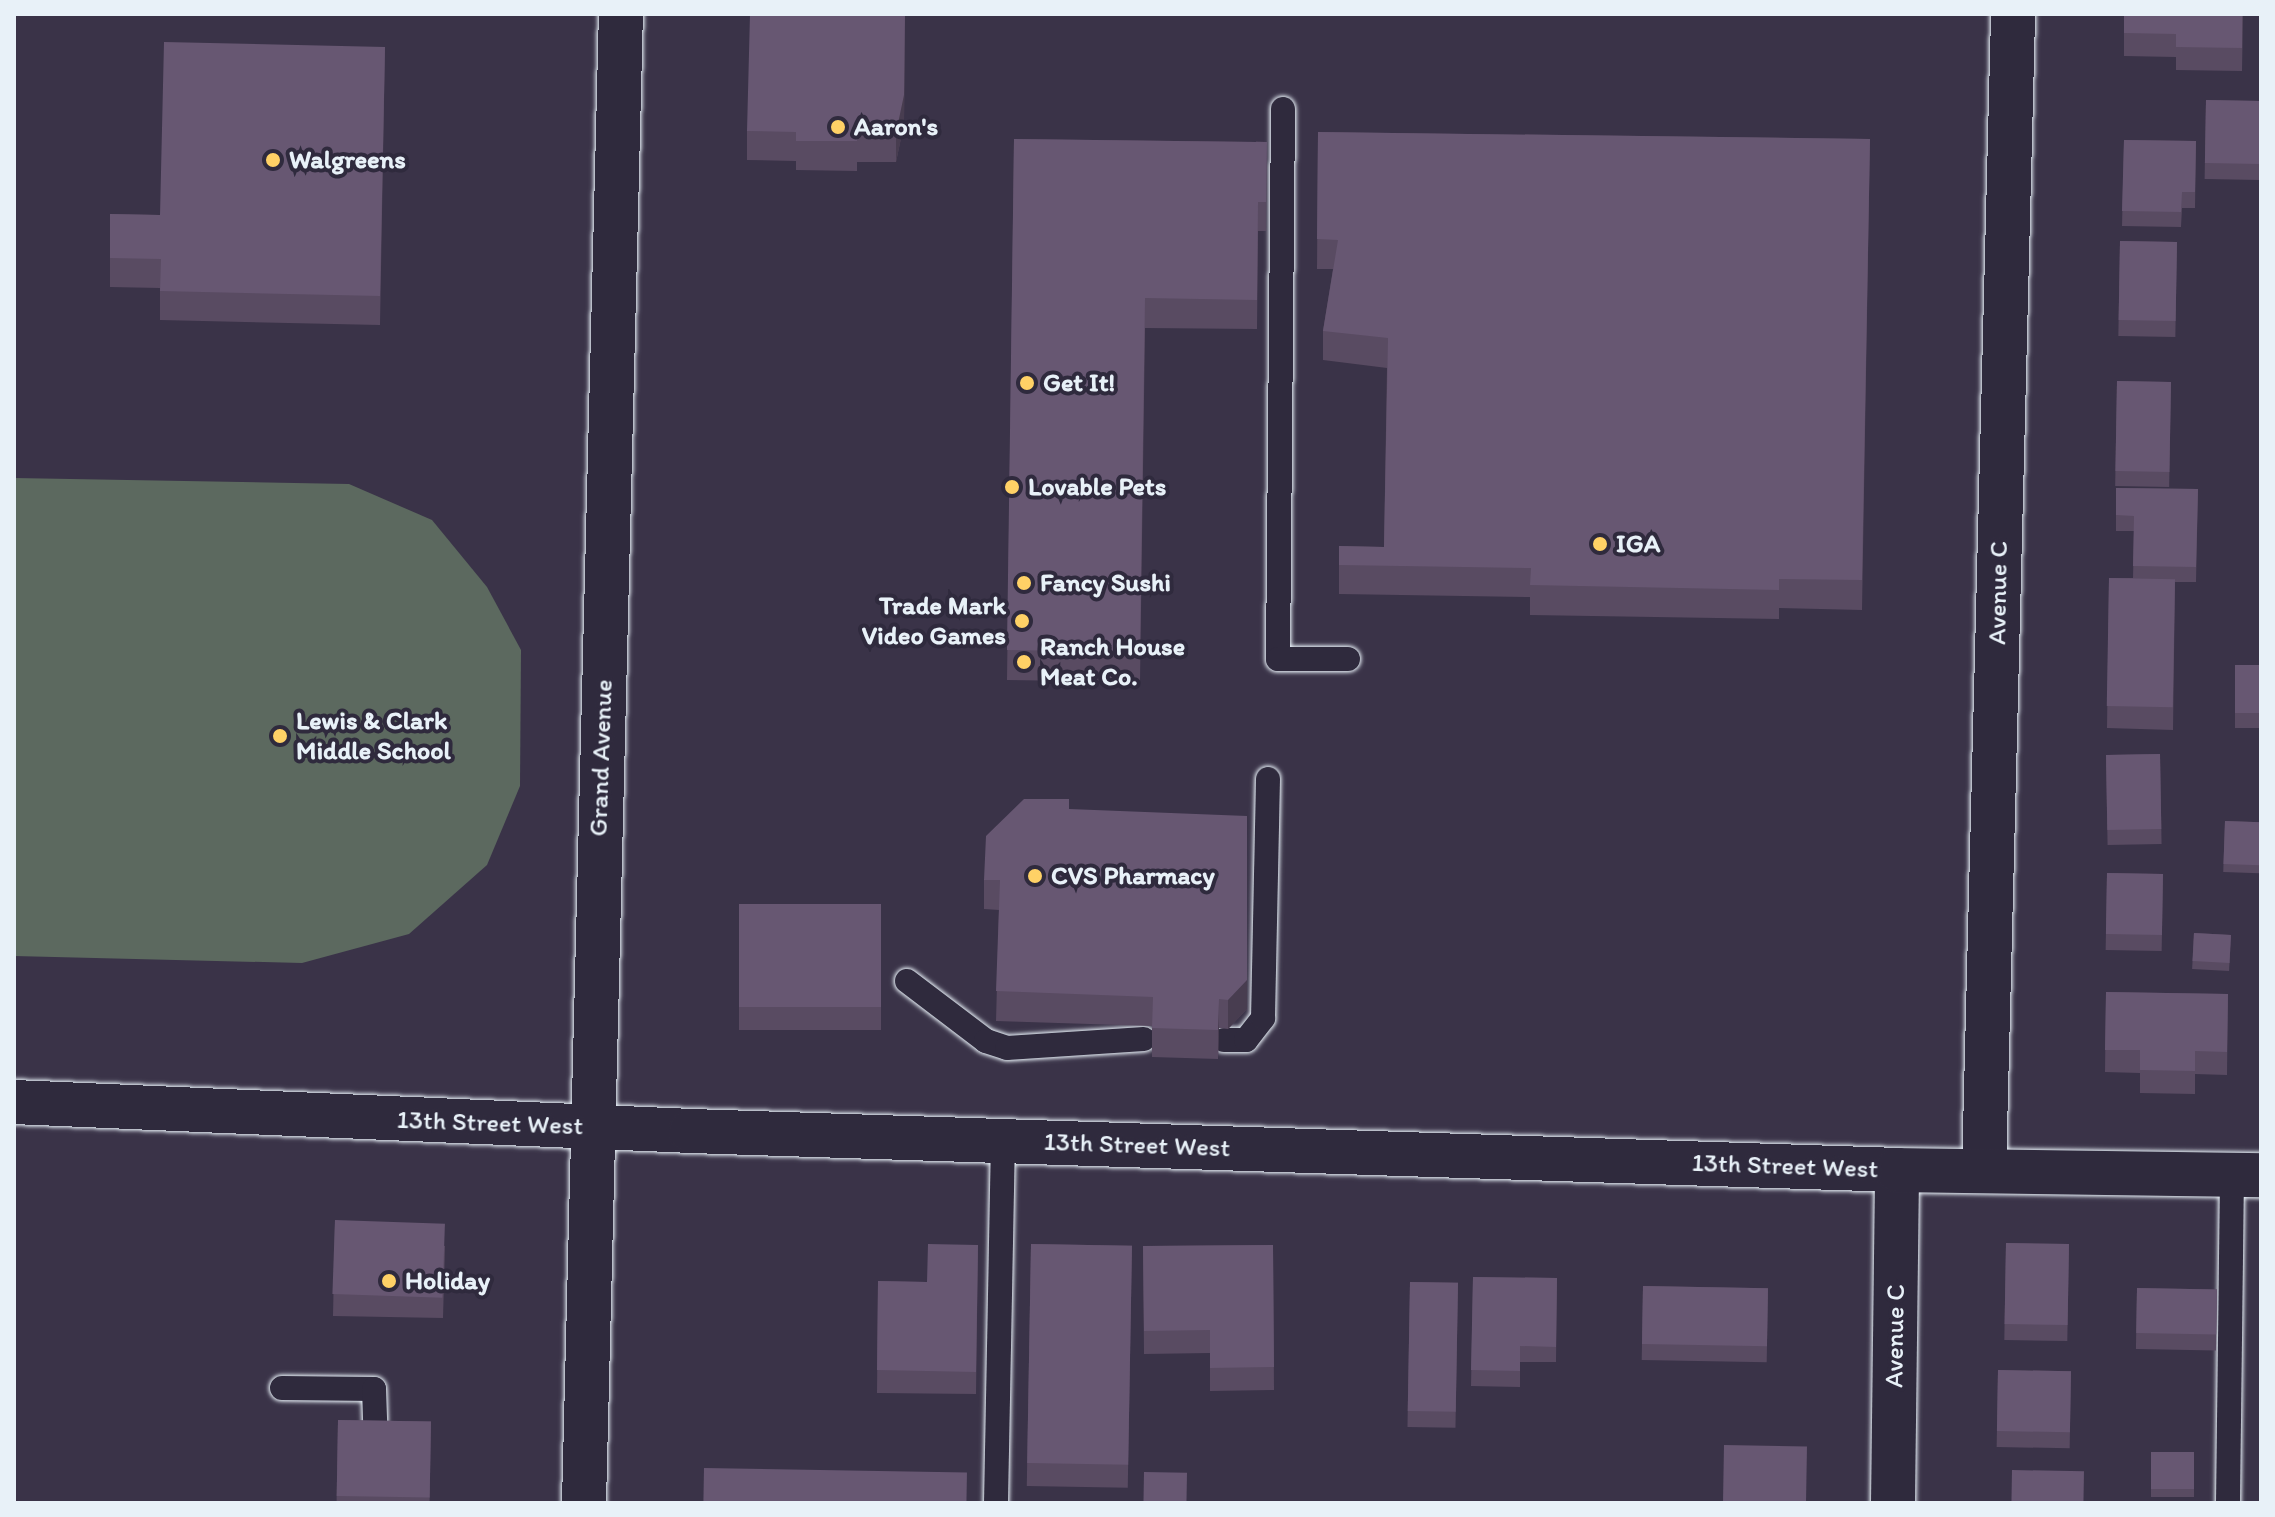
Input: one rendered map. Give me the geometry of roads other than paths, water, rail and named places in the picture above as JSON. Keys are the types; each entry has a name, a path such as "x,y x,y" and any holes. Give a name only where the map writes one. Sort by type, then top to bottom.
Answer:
{"street":[{"name":"Grand Avenue","path":"584,1503 590,1127 621,14"},
{"name":"Avenue C","path":"1984,1171 2013,14"},
{"name":"13th Street West","path":"14,1102 1003,1141 1897,1170 2247,1175"},
{"name":"Avenue C","path":"1893,1503 1897,1170"}],"lane":[{"path":"1283,109 1278,659 1348,659"},
{"path":"1224,1040 1246,1040 1263,1018 1268,779"},
{"path":"907,981 986,1041 1007,1048 1144,1039"},
{"path":"996,1503 1003,1141"},
{"path":"2228,1503 2247,1175"},
{"path":"282,1388 374,1389 375,1421"}],"place":[{"name":"Aaron's","path":"838,127"},
{"name":"Walgreens","path":"273,160"},
{"name":"Get It!","path":"1027,383"},
{"name":"Lovable Pets","path":"1012,487"},
{"name":"IGA","path":"1600,544"},
{"name":"Fancy Sushi","path":"1024,583"},
{"name":"Trade Mark Video Games","path":"1022,621"},
{"name":"Ranch House Meat Co.","path":"1024,662"},
{"name":"Lewis & Clark Middle School","path":"280,736"},
{"name":"CVS Pharmacy","path":"1035,876"},
{"name":"Holiday","path":"389,1281"}]}
